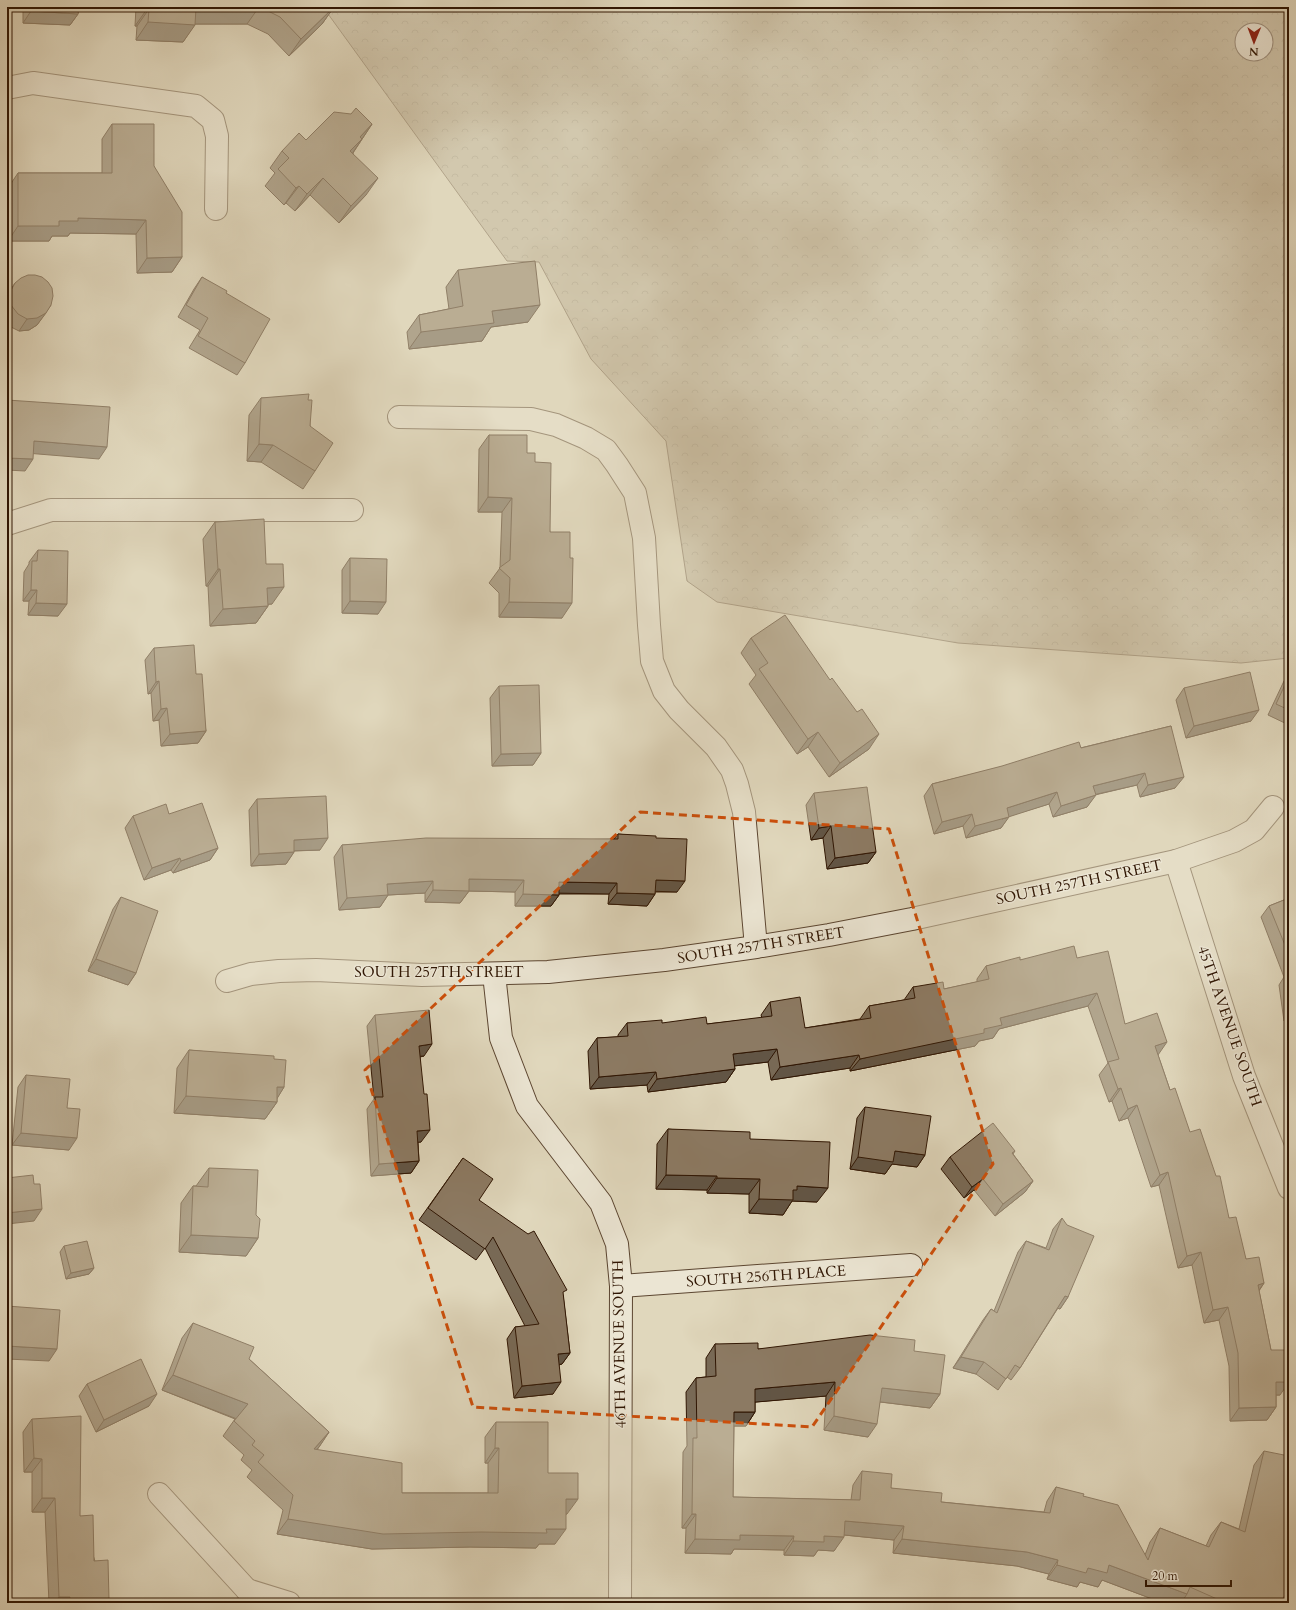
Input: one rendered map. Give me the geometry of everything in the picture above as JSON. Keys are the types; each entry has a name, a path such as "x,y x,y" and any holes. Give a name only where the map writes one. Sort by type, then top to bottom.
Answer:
{"street":[{"path":"7,88 33,83 196,106 213,120 217,136 216,209"},
{"path":"399,417 531,419 556,425 586,438 606,450 635,493 644,538 652,661 664,691 678,710 707,736 725,760 737,784 744,812 756,947"},
{"path":"7,524 51,510 352,510"},
{"name":"SOUTH 257TH STREET","path":"226,981 251,974 279,971 316,970 422,975 494,974 603,967 756,947 829,935 912,919 1176,861 1215,848 1254,830 1273,807"},
{"name":"45TH AVENUE SOUTH","path":"1176,861 1244,1076 1289,1188"},
{"name":"46TH AVENUE SOUTH","path":"494,974 501,1038 527,1106 601,1203 617,1244 621,1286 620,1603"},
{"name":"SOUTH 256TH PLACE","path":"621,1286 911,1265"},
{"path":"159,1494 243,1597 289,1603"}],"highlighted area":[{"path":"640,812 889,829 993,1164 812,1427 473,1407 365,1070"}],"green space":[{"path":"323,7 1289,7 1289,658 1241,663 958,643 717,602 687,581 666,441 591,359 539,262 507,261"}],"building":[{"path":"31,7 79,7 78,14 31,11"},
{"path":"148,7 196,7 195,25 148,22"},
{"path":"260,7 334,7 301,39 280,17"},
{"path":"356,108 372,124 360,137 362,139 350,151 378,178 351,206 323,178 307,194 299,186 296,188 278,169 289,158 282,151 299,133 306,140 334,112 351,114"},
{"path":"112,124 154,124 154,166 182,212 182,257 147,258 146,220 78,218 78,221 59,221 59,226 18,226 18,173 112,173"},
{"path":"535,261 540,305 492,311 494,323 421,332 419,315 463,306 458,270"},
{"path":"28,275 42,277 48,282 52,288 53,296 51,305 46,313 37,318 27,319 18,314 7,298 15,283"},
{"path":"202,277 227,291 226,293 270,319 245,363 198,336 208,318 186,305"},
{"path":"309,394 308,400 312,400 310,426 333,443 315,471 273,445 259,444 261,398"},
{"path":"7,400 110,407 107,447 34,441 33,459 7,458"},
{"path":"489,435 527,435 527,453 535,453 535,462 551,463 550,532 570,532 570,558 573,558 572,603 509,602 510,578 499,568 510,560 512,498 488,497"},
{"path":"264,519 266,564 283,564 284,587 267,588 268,606 223,609 220,569 218,569 215,522"},
{"path":"38,550 68,551 67,604 36,603 37,590 31,590 32,561 37,561"},
{"path":"350,558 387,559 386,602 350,601"},
{"path":"785,615 830,680 832,678 857,712 862,709 879,734 840,763 818,732 808,739 759,669 768,663 751,638"},
{"path":"194,645 196,674 202,674 206,731 170,734 167,708 161,709 159,681 156,682 154,648"},
{"path":"1250,672 1259,710 1194,726 1184,688"},
{"path":"1289,676 1289,710 1276,704"},
{"path":"539,685 541,753 501,754 499,686"},
{"path":"1171,726 1184,777 1148,785 1145,773 1093,786 1096,795 1061,806 1057,792 1007,808 1009,817 975,826 972,814 942,822 932,784 1002,766 1079,742 1081,748"},
{"path":"867,787 876,852 835,858 831,826 819,828 814,793"},
{"path":"326,796 328,838 294,840 294,852 259,854 257,799"},
{"path":"202,803 218,848 181,861 180,858 152,868 133,816 166,804 169,814"},
{"path":"618,834 656,836 656,838 687,839 685,881 656,880 655,894 617,893 617,883 559,882 559,895 523,894 524,880 469,879 469,891 433,890 433,881 387,884 388,895 347,898 342,845 426,838 618,839"},
{"path":"121,897 158,911 136,973 96,959"},
{"path":"1289,898 1289,955 1269,906"},
{"path":"1074,946 1077,958 1108,951 1125,1024 1157,1013 1167,1042 1155,1046 1170,1090 1175,1088 1190,1132 1200,1129 1216,1176 1220,1176 1229,1218 1236,1217 1246,1259 1259,1257 1264,1283 1258,1285 1271,1350 1288,1350 1289,1382 1276,1382 1276,1407 1239,1408 1238,1353 1228,1307 1213,1310 1201,1252 1187,1256 1168,1172 1160,1175 1137,1105 1128,1109 1121,1088 1118,1089 1108,1062 1119,1059 1097,993 1000,1018 1002,1025 984,1029 984,1033 860,1059 859,1055 780,1067 777,1049 733,1054 735,1069 657,1079 656,1072 599,1077 597,1038 628,1036 627,1023 662,1020 662,1023 706,1017 707,1024 772,1016 770,1002 800,997 805,1028 871,1018 869,1006 915,998 913,987 943,982 944,989 989,979 986,966 1020,957 1020,960"},
{"path":"1287,973 1289,973 1289,986"},
{"path":"429,1010 432,1044 419,1046 424,1094 427,1094 430,1130 417,1131 419,1161 379,1164 375,1097 383,1097 375,1015"},
{"path":"189,1050 274,1056 274,1059 286,1060 284,1087 277,1087 277,1102 186,1096"},
{"path":"26,1075 70,1079 67,1108 80,1109 77,1138 21,1133"},
{"path":"865,1107 931,1116 925,1155 895,1151 893,1162 858,1157"},
{"path":"993,1123 1015,1151 1012,1153 1033,1181 1003,1204 983,1179 972,1187 950,1157"},
{"path":"668,1129 750,1132 750,1139 830,1142 828,1188 797,1186 797,1190 793,1190 793,1200 759,1199 760,1179 666,1175"},
{"path":"463,1158 493,1179 479,1200 528,1234 534,1231 567,1290 563,1292 570,1353 558,1354 561,1382 522,1386 515,1327 539,1324 493,1237 485,1249 428,1208"},
{"path":"209,1168 258,1170 256,1215 260,1219 258,1238 191,1235 193,1186 208,1187"},
{"path":"33,1175 34,1184 40,1184 42,1209 7,1213 7,1178"},
{"path":"1062,1218 1067,1225 1094,1236 1068,1297 1065,1296 1020,1368 1015,1365 1006,1379 984,1362 961,1357 991,1309 997,1313 1026,1241 1049,1250"},
{"path":"87,1241 94,1268 71,1273 64,1246"},
{"path":"7,1306 60,1310 57,1349 7,1346"},
{"path":"193,1323 254,1347 249,1359 329,1432 314,1449 402,1463 402,1493 498,1493 499,1448 495,1448 496,1422 548,1422 548,1473 578,1473 578,1499 566,1499 566,1529 546,1529 547,1533 481,1532 383,1534 288,1519 293,1495 258,1462 264,1455 252,1445 255,1441 234,1421 248,1404 173,1375"},
{"path":"870,1335 915,1340 914,1351 945,1355 940,1394 882,1388 877,1424 834,1416 835,1382 755,1389 755,1412 734,1412 733,1497 860,1500 862,1471 892,1474 891,1488 942,1493 941,1502 1050,1513 1056,1487 1118,1505 1148,1560 1160,1528 1209,1547 1221,1522 1245,1532 1264,1451 1289,1456 1289,1586 1281,1603 1226,1603 1190,1587 1187,1594 1109,1565 1107,1573 1088,1568 1086,1573 1057,1565 1058,1560 1027,1552 902,1539 904,1526 845,1521 844,1537 824,1536 824,1542 793,1541 794,1536 740,1535 740,1540 695,1539 696,1514 692,1514 693,1438 697,1438 696,1378 716,1376 715,1344 758,1343 758,1349"},
{"path":"141,1359 157,1394 104,1420 87,1384"},
{"path":"81,1416 80,1516 93,1515 94,1561 108,1560 109,1603 69,1603 70,1597 59,1597 55,1498 42,1498 42,1459 34,1458 32,1419"}]}
